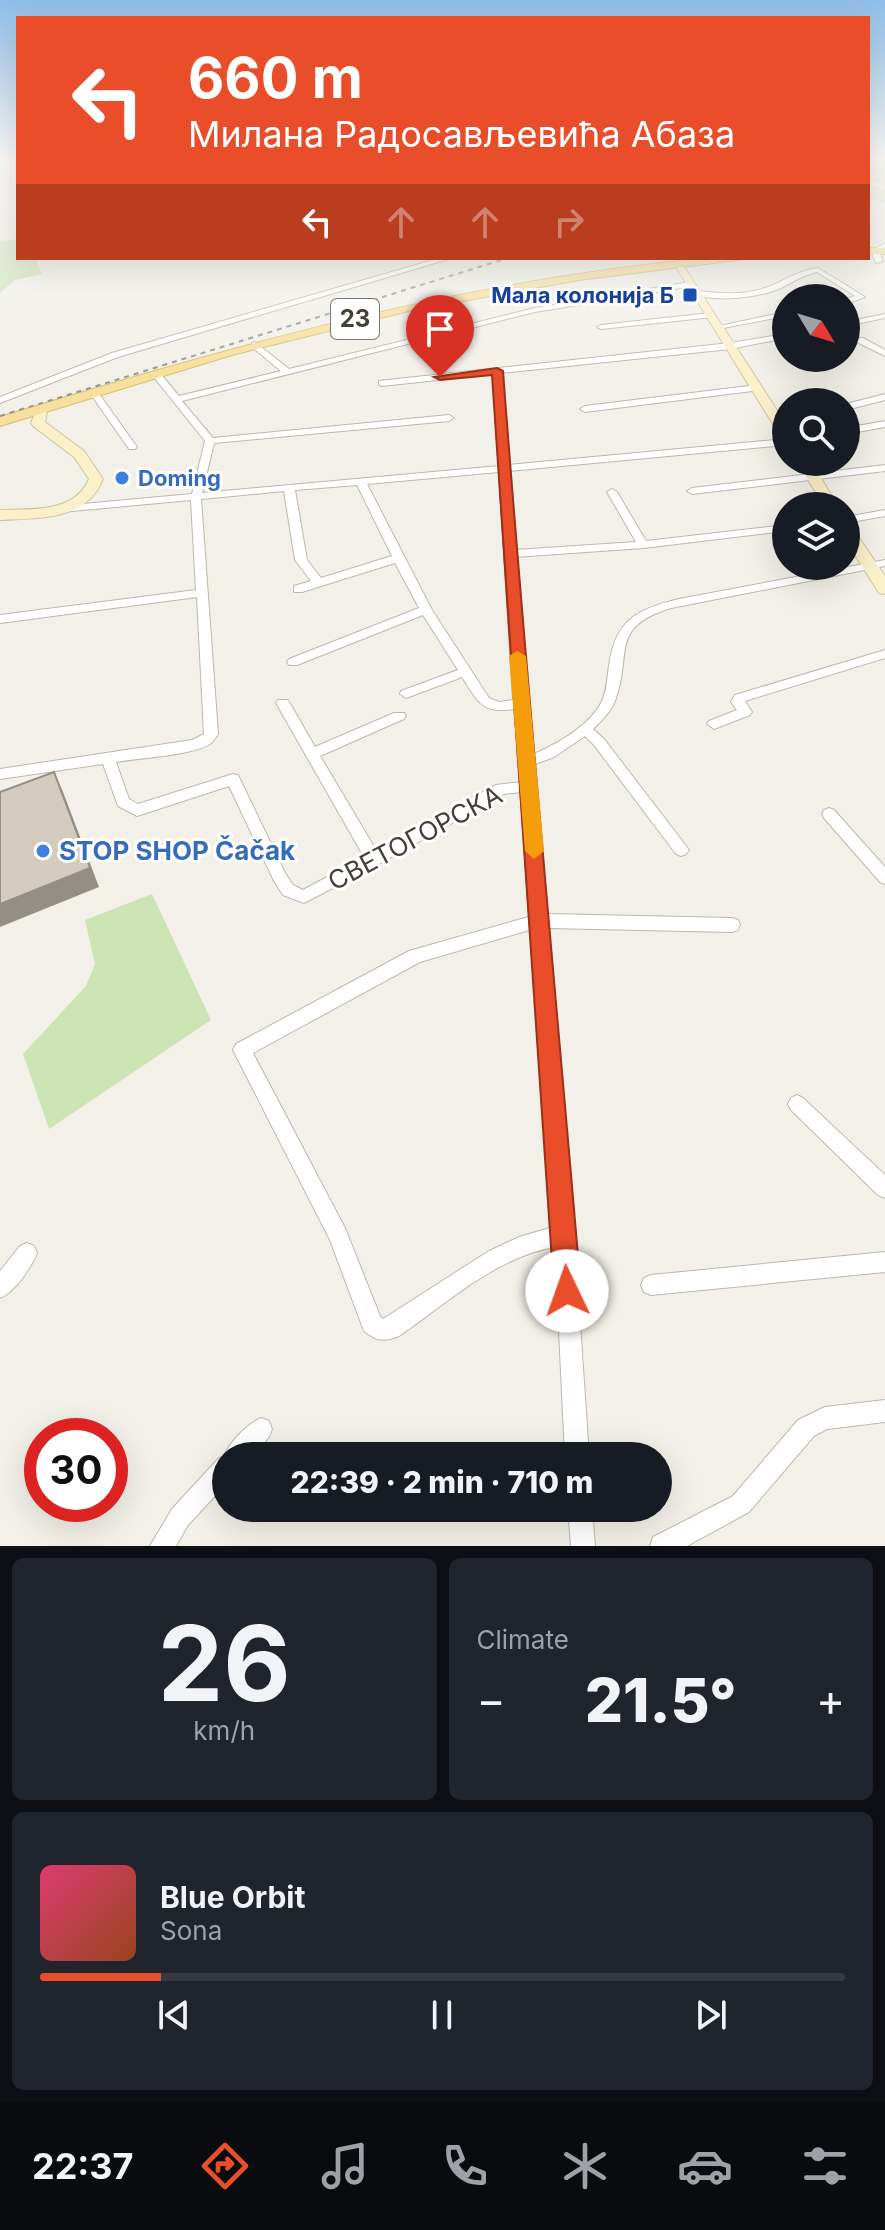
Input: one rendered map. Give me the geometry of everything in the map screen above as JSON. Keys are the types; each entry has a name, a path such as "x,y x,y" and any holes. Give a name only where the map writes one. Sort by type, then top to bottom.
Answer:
{"main road":[{"path":"655,264 683,272 702,262 724,260"},
{"name":"23","path":"88,395 255,345 470,295 655,264"},
{"path":"0,423 27,420 56,411 88,395"}],"street":[{"path":"0,400 115,355 441,260"},
{"path":"779,284 818,270 840,284"},
{"path":"178,399 683,272 738,295 772,287"},
{"path":"683,272 772,407"},
{"path":"601,327 710,315"},
{"path":"860,321 885,316"},
{"path":"718,327 772,317"},
{"path":"382,383 730,346 772,338"},
{"path":"860,340 885,353"},
{"path":"255,345 286,371"},
{"path":"497,371 520,704 564,1235 576,1442"},
{"path":"156,374 210,441"},
{"path":"585,409 757,388"},
{"path":"88,395 132,447"},
{"path":"860,403 885,397"},
{"path":"40,415 96,479 89,494 61,509"},
{"path":"210,441 449,418"},
{"path":"860,428 885,424"},
{"path":"0,774 194,745 207,740 213,728 196,497 210,441"},
{"path":"0,521 61,509 772,444"},
{"path":"692,491 885,468"},
{"path":"814,477 823,492"},
{"path":"360,480 426,610 464,672 487,704 498,707 520,704"},
{"path":"289,488 301,560 318,582"},
{"path":"612,492 643,545"},
{"path":"0,515 40,513"},
{"path":"860,517 885,513"},
{"path":"512,554 643,545 772,530"},
{"path":"860,544 878,564 885,589"},
{"path":"298,589 398,558"},
{"name":"СВЕТОГОРСКА","path":"527,762 546,756 585,729 609,701 616,652 633,622 642,615 690,601 878,564"},
{"path":"0,619 203,593"},
{"path":"293,662 426,610"},
{"path":"714,724 745,712 738,702 740,698 885,654"},
{"path":"406,694 464,672"},
{"path":"283,703 374,860"},
{"path":"311,754 399,716"},
{"path":"585,729 599,742 681,850"},
{"name":"СВЕТОГОРСКА","path":"108,757 123,802 137,810 233,779 279,877 288,890 304,897 501,789 529,786"},
{"path":"829,814 885,878"},
{"path":"564,1235 545,1236 516,1246 391,1328 380,1330 372,1323 338,1235 242,1050 415,956 538,921 732,925"},
{"path":"797,1104 885,1188"},
{"path":"0,1288 27,1253"},
{"path":"651,1285 885,1262"},
{"path":"662,1546 741,1504 806,1428 825,1418 885,1411"},
{"path":"249,1442 261,1429"},
{"path":"162,1546 180,1517 212,1482"},
{"path":"581,1522 583,1546"}],"green space":[{"path":"16,239 16,260 36,260 42,274 15,280 0,293 0,241"},
{"path":"152,894 211,1020 49,1129 23,1054 86,986 95,964 85,920"}],"building":[{"name":"STOP SHOP Čačak","path":"54,772 90,868 0,904 0,792"}],"railway":[{"path":"0,416 502,260"}],"slow traffic":[{"path":"517,656 534,851"}],"place":[{"name":"Мала колонија Б","path":"690,295"},
{"name":"Doming","path":"122,478"},
{"name":"STOP SHOP Čačak","path":"43,851"}],"route":[{"path":"440,377 497,371 567,1291"}]}
